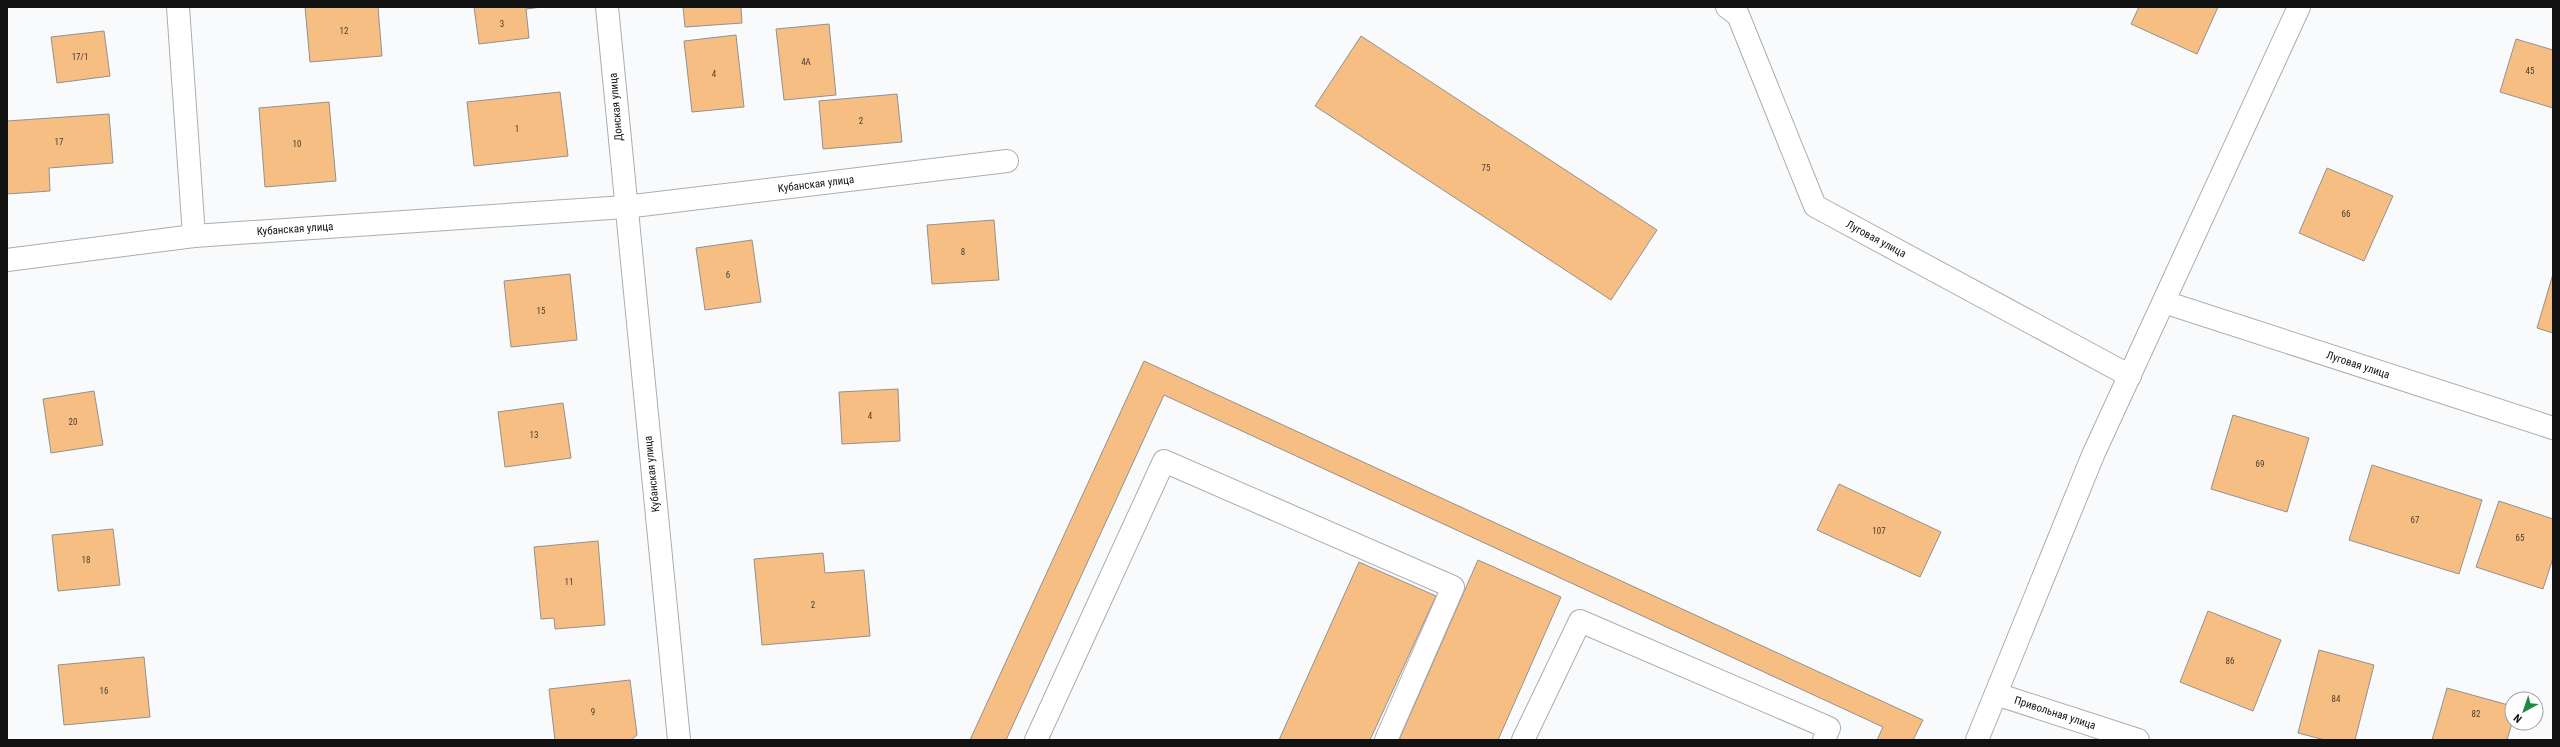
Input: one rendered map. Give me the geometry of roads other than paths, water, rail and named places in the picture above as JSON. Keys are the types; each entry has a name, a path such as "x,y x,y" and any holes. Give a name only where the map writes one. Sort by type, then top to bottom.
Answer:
{"street":[{"path":"178,7 194,236"},
{"name":"Донская улица","path":"607,7 625,208"},
{"name":"Луговая улица","path":"1728,7 1738,14 1815,206 2130,376"},
{"path":"1977,740 2093,456 2299,7"},
{"name":"Кубанская улица","path":"7,260 194,236 625,208 1007,161"},
{"name":"Кубанская улица","path":"625,208 679,740"},
{"name":"Луговая улица","path":"2164,302 2553,428"},
{"path":"1036,740 1164,462 1453,587 1386,740"},
{"path":"1523,740 1580,621 1829,728 1824,740"},
{"name":"Привольная улица","path":"1996,694 2138,740"}]}
